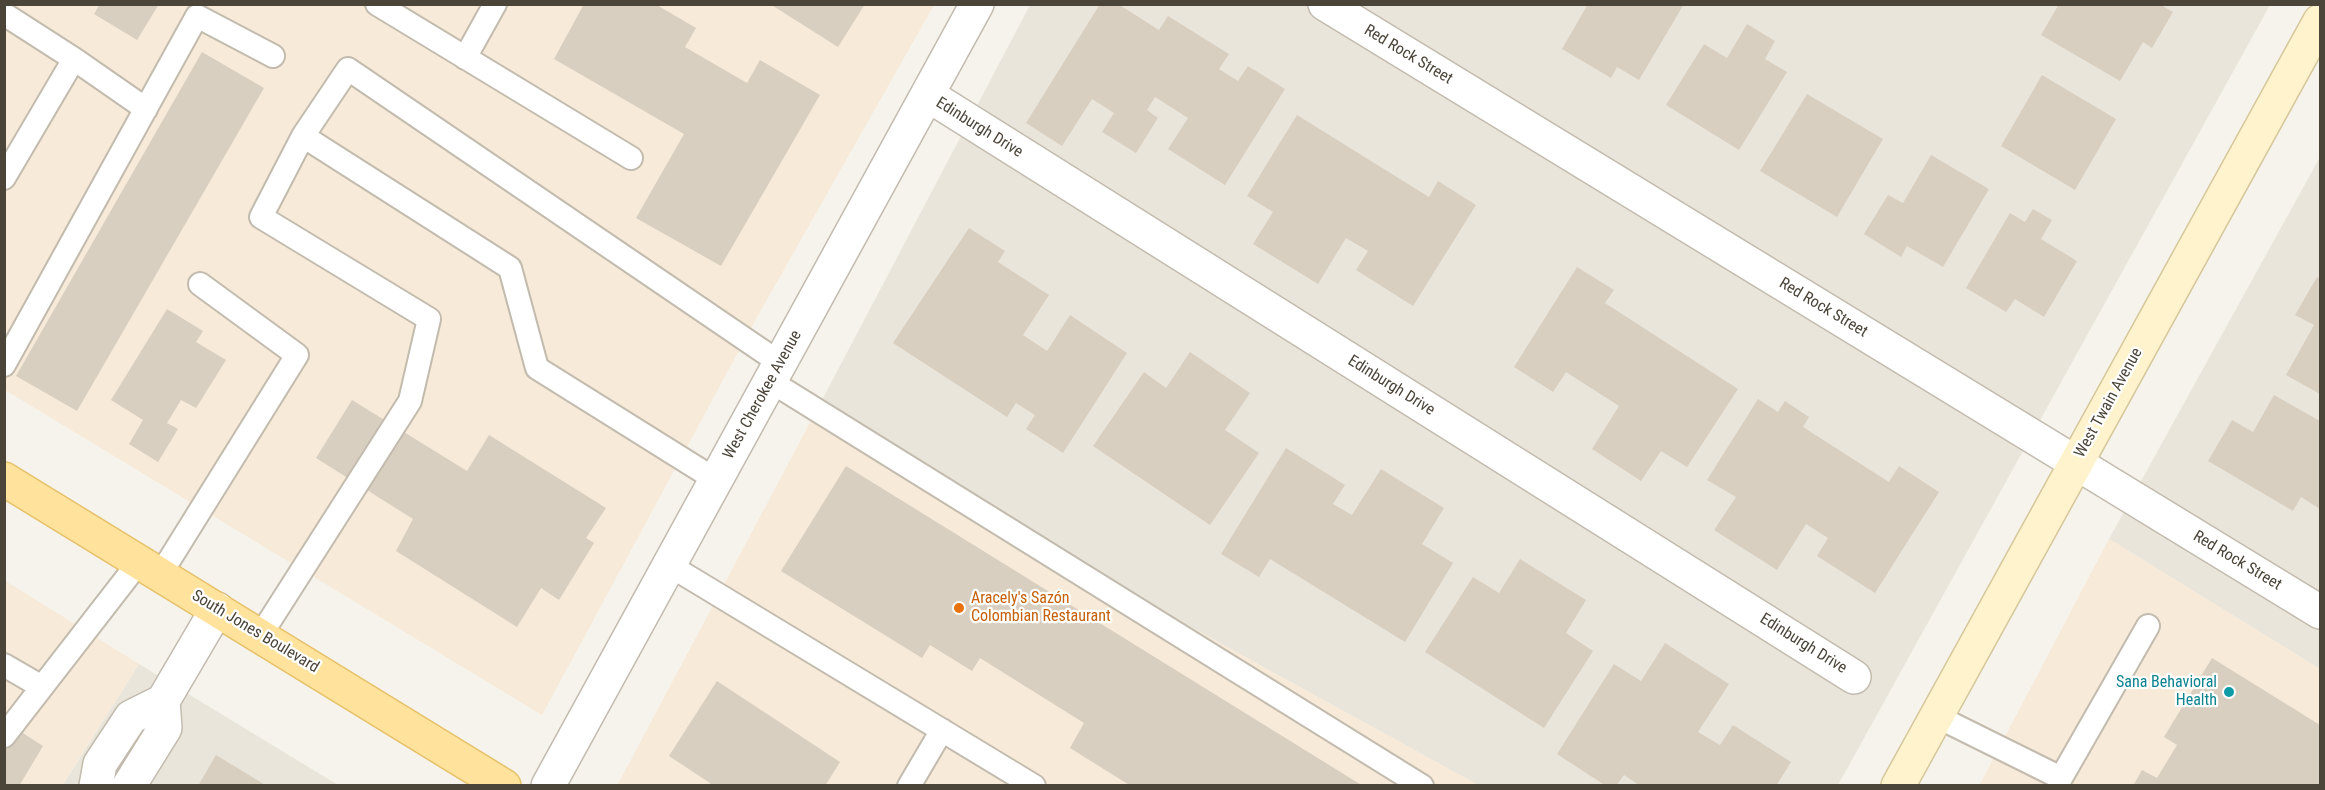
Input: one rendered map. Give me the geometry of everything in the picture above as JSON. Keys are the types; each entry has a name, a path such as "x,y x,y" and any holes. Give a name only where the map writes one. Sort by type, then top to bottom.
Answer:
{"main road":[{"name":"South Jones Boulevard","path":"4,479 504,786"}],"street":[{"name":"West Cherokee Avenue","path":"548,786 977,4"},
{"name":"Red Rock Street","path":"1324,4 2320,612"},
{"name":"West Twain Avenue","path":"1898,786 2320,21"},
{"name":"Edinburgh Drive","path":"928,95 1854,677"},
{"path":"96,786 100,764 131,717 163,701 217,609"},
{"path":"129,786 165,728 163,701"}],"lane":[{"path":"377,4 631,158"},
{"path":"465,58 495,4"},
{"path":"4,14 146,109"},
{"path":"4,365 197,16 273,56"},
{"path":"4,178 74,59"},
{"path":"260,636 410,401 429,319 261,217 303,136 348,69 775,372 1422,786"},
{"path":"303,136 510,268 537,368 716,480"},
{"path":"4,736 42,687 150,568 297,355 200,284"},
{"path":"669,565 1034,786"},
{"path":"1936,716 2059,782 2148,626"},
{"path":"4,665 42,687"},
{"path":"909,786 942,730"}],"shaded area":[{"path":"5,5 934,5 756,319 542,715 5,390"},
{"path":"1030,5 2270,5 1838,785 1478,785 812,419"},
{"path":"2320,157 2320,669 2109,539"},
{"path":"812,419 1478,785 617,786"},
{"path":"2109,539 2320,669 2320,785 1979,786"},
{"path":"4,580 139,664 62,785 5,785"},
{"path":"139,664 338,785 62,786"}],"building":[{"path":"100,4 159,4 137,40 94,14"},
{"path":"584,4 655,4 696,28 685,47 747,83 760,60 820,95 721,266 636,218 684,134 554,59"},
{"path":"770,4 865,4 838,47"},
{"path":"1100,4 1118,4 1159,30 1168,16 1229,54 1219,69 1238,81 1248,66 1285,89 1225,185 1168,149 1188,118 1155,97 1147,110 1158,118 1136,153 1102,132 1114,113 1092,99 1062,146 1026,123"},
{"path":"1588,4 1684,4 1639,80 1617,67 1611,78 1562,49"},
{"path":"2059,4 2159,4 2173,12 2152,48 2143,42 2120,81 2041,35"},
{"path":"1747,24 1775,41 1765,59 1787,72 1739,150 1666,105 1704,44 1727,58"},
{"path":"202,52 264,88 77,411 16,376"},
{"path":"2042,75 2116,119 2075,190 2001,146"},
{"path":"1807,94 1883,139 1837,217 1760,171"},
{"path":"1297,115 1429,197 1438,181 1476,205 1413,306 1356,270 1368,251 1346,238 1318,284 1253,244 1273,212 1247,196"},
{"path":"1931,155 1989,189 1943,267 1907,246 1901,257 1864,234 1888,195 1903,203"},
{"path":"2033,209 2052,220 2041,239 2077,261 2044,317 2015,299 2006,312 1966,288 2010,213 2025,222"},
{"path":"969,228 1005,251 998,262 1049,295 1023,335 1047,351 1070,315 1127,353 1063,453 1026,429 1035,415 1016,403 1007,417 893,343"},
{"path":"1577,267 1614,290 1605,303 1738,389 1687,467 1661,451 1641,481 1592,449 1619,406 1566,372 1553,392 1514,367"},
{"path":"2317,277 2320,279 2320,394 2286,375 2314,325 2295,315"},
{"path":"167,309 203,331 196,342 226,360 196,408 181,400 167,423 178,429 158,462 129,444 143,420 111,400"},
{"path":"1190,352 1250,393 1225,430 1259,453 1210,525 1093,446 1144,372 1166,388"},
{"path":"2274,395 2320,421 2320,509 2301,497 2293,511 2208,461 2232,420 2253,432"},
{"path":"1758,399 1778,412 1785,401 1809,417 1803,427 1889,482 1899,466 1939,492 1875,593 1817,556 1828,538 1806,524 1777,570 1714,530 1736,497 1707,480"},
{"path":"352,400 467,471 489,435 606,508 586,538 594,543 559,600 541,588 517,627 396,551 413,519 316,458"},
{"path":"1286,448 1345,485 1333,504 1352,515 1381,469 1444,508 1422,544 1453,563 1405,642 1270,559 1259,577 1221,554"},
{"name":"Aracely's Sazón Colombian Restaurant","path":"846,466 1363,786 1131,786 1070,748 1084,723 980,658 972,671 930,645 922,658 781,571"},
{"path":"1520,559 1586,600 1566,633 1593,651 1544,728 1425,652 1473,577 1499,593"},
{"path":"1665,643 1729,684 1698,732 1720,745 1733,725 1791,762 1776,786 1640,786 1624,775 1616,786 1606,786 1557,754 1614,664 1641,681"},
{"name":"Sana Behavioral Health","path":"2212,658 2320,725 2320,786 2133,786 2142,770 2157,778 2177,745 2164,737"},
{"path":"717,681 840,762 825,786 709,786 710,783 669,756"},
{"path":"4,721 43,746 19,786 4,786"},
{"path":"216,755 267,786 198,786"}],"place":[{"name":"Aracely's Sazón Colombian Restaurant","path":"959,608"},
{"name":"Sana Behavioral Health","path":"2229,692"}]}
